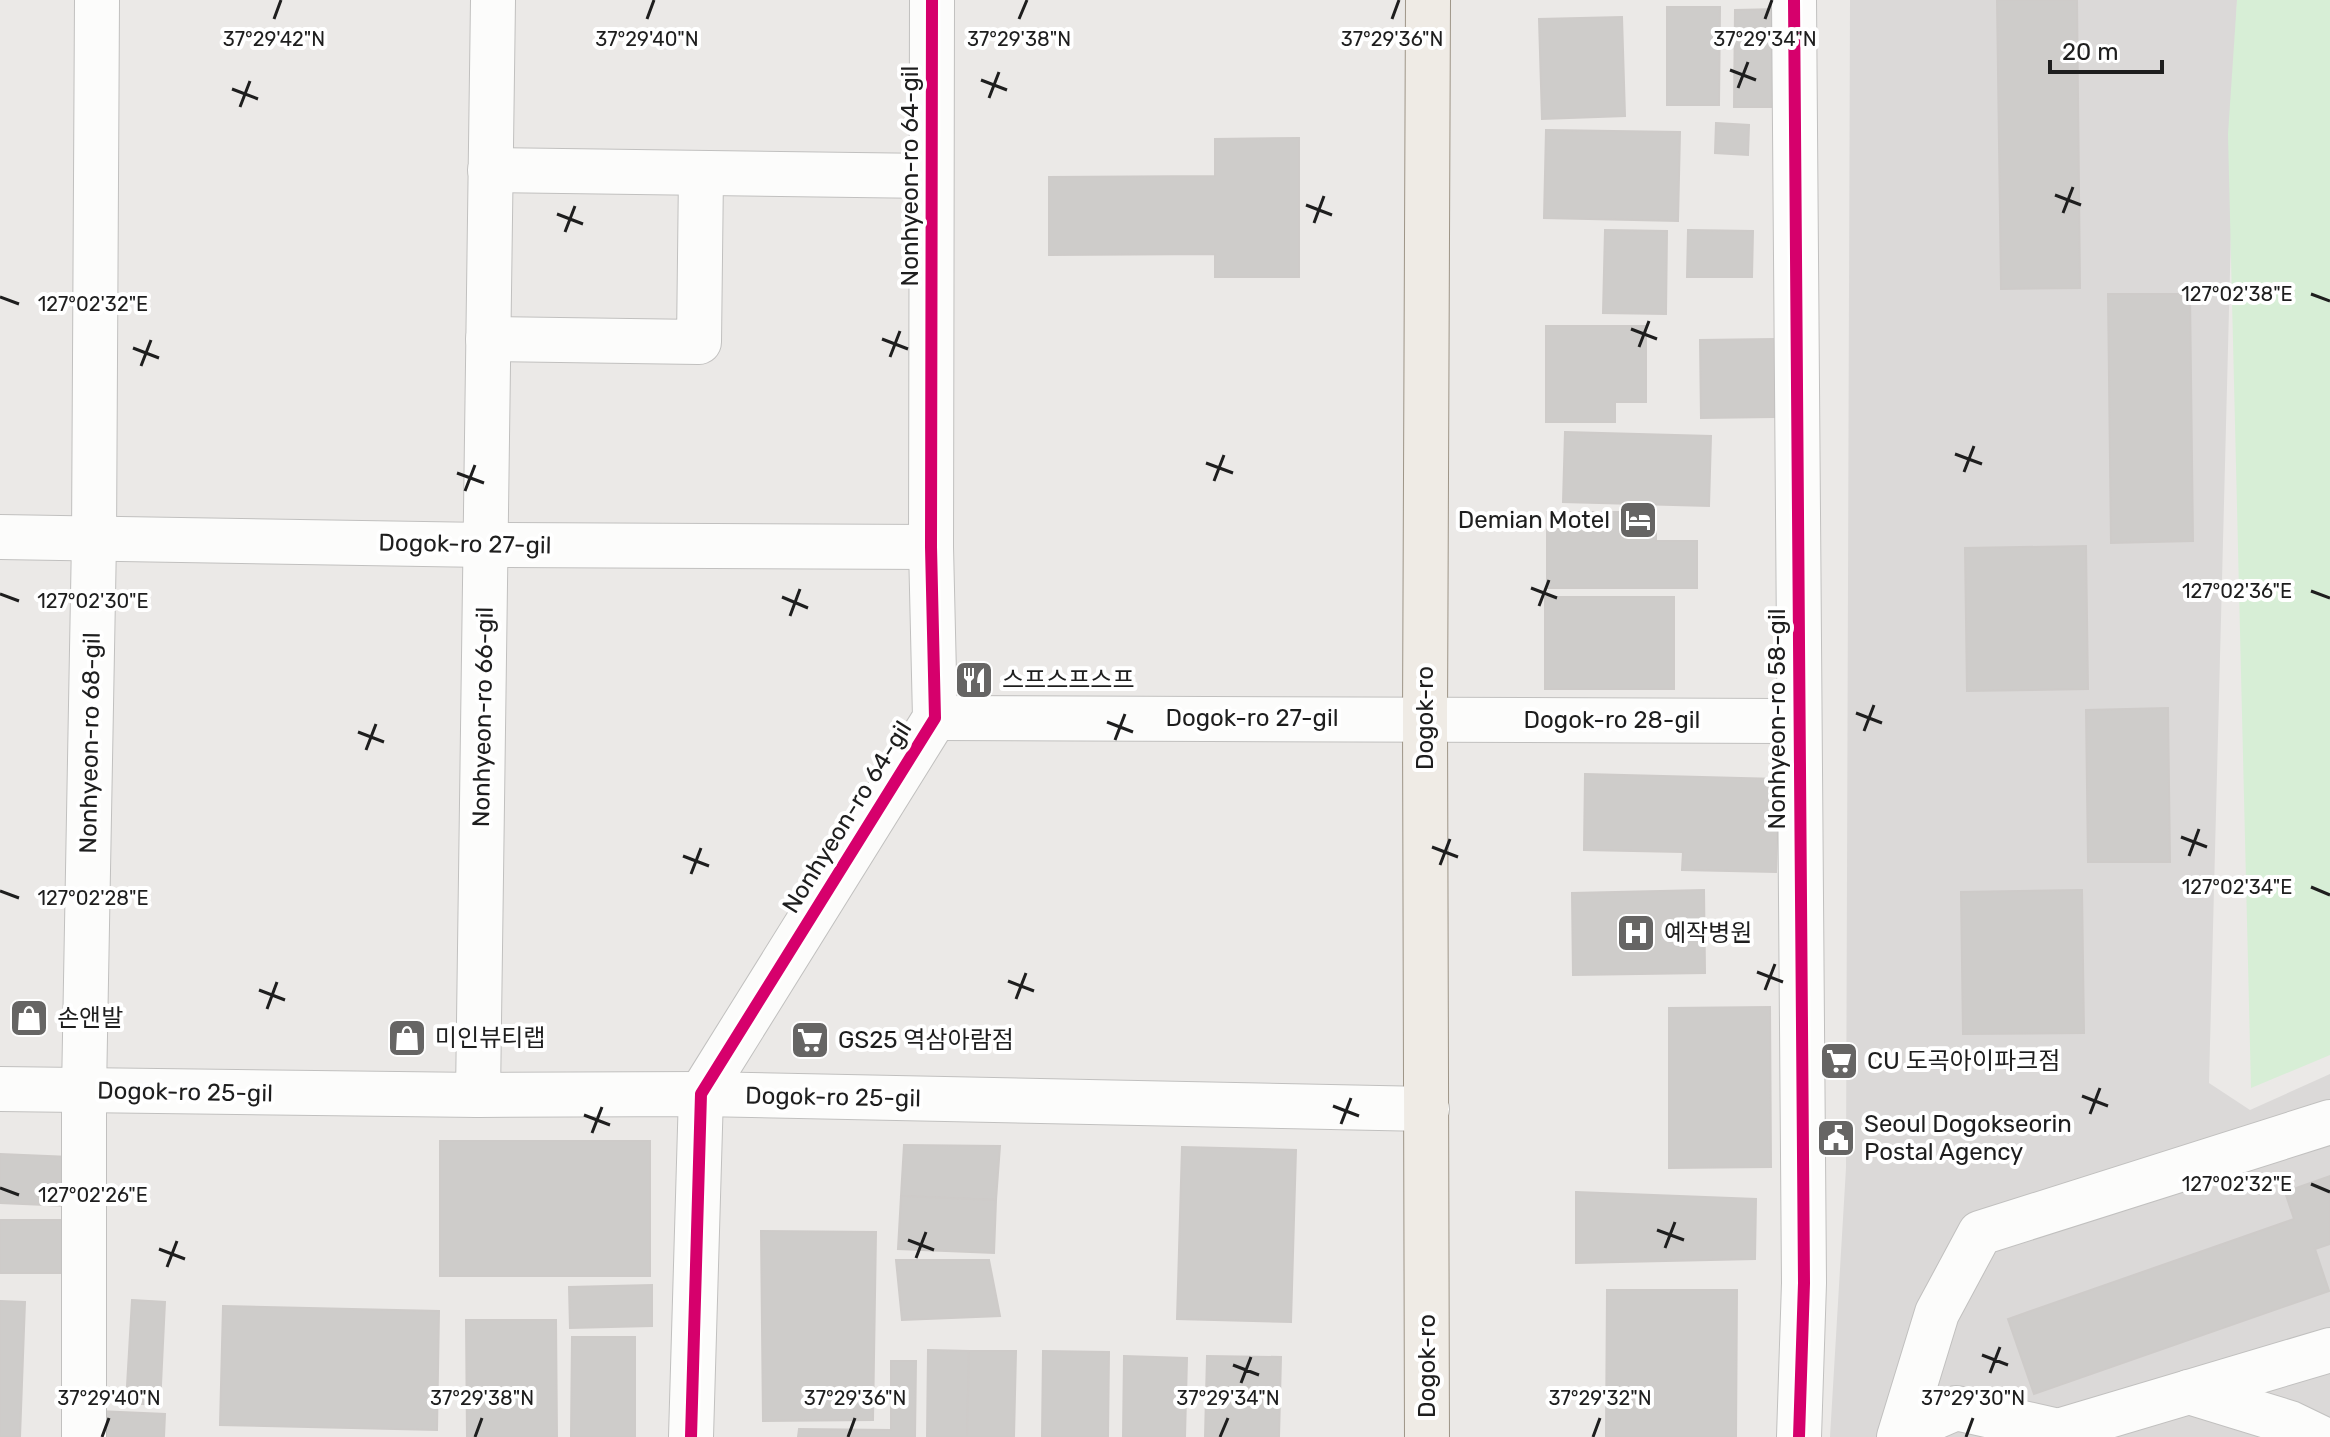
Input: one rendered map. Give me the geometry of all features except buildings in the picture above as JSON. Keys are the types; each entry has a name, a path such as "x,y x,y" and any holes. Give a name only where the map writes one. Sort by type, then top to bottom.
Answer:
{"main road":[{"name":"Dogok-ro","path":"1427,1437 1425,719 1428,0"}],"street":[{"name":"Nonhyeon-ro 68-gil","path":"84,1437 84,1091 94,540 97,0"},
{"name":"Nonhyeon-ro 66-gil","path":"478,1095 493,0"},
{"name":"Nonhyeon-ro 64-gil","path":"701,1094 935,718 931,547 932,0"},
{"name":"Nonhyeon-ro 58-gil","path":"1794,0 1804,1283 1799,1437"},
{"name":"Nonhyeon-ro 64-gil","path":"490,170 931,176"},
{"path":"488,339 699,342 701,173"},
{"name":"Dogok-ro 27-gil","path":"0,537 485,545 931,547"},
{"name":"Dogok-ro 27-gil","path":"935,718 1425,719"},
{"name":"Dogok-ro 28-gil","path":"1425,719 1799,721"},
{"name":"Dogok-ro 25-gil","path":"0,1089 478,1095 701,1094 1427,1109"},
{"path":"691,1437 701,1094"},
{"path":"1901,1434 1937,1313 1980,1233 2330,1122"},
{"path":"1901,1434 1956,1408 2058,1431 2330,1350"},
{"path":"2189,1392 2290,1423 2319,1437"}],"shaded area":[{"path":"1850,0 2237,0 2209,1083 2250,1110 2330,1074 2330,1437 1830,1437 1846,1168"}],"green space":[{"path":"2237,0 2330,0 2330,1055 2251,1088 2228,134"}],"cycle path":[{"path":"691,1437 701,1094 935,718 931,547 932,0"},
{"path":"1794,0 1804,1283 1799,1437"}],"place":[{"name":"Demian Motel","path":"1638,520"},
{"name":"스프스프스프","path":"974,680"},
{"name":"예작병원","path":"1636,933"},
{"name":"손앤발","path":"29,1018"},
{"name":"미인뷰티랩","path":"407,1038"},
{"name":"GS25 역삼아람점","path":"810,1040"},
{"name":"CU 도곡아이파크점","path":"1839,1061"},
{"name":"Seoul Dogokseorin Postal Agency","path":"1836,1138"}]}
